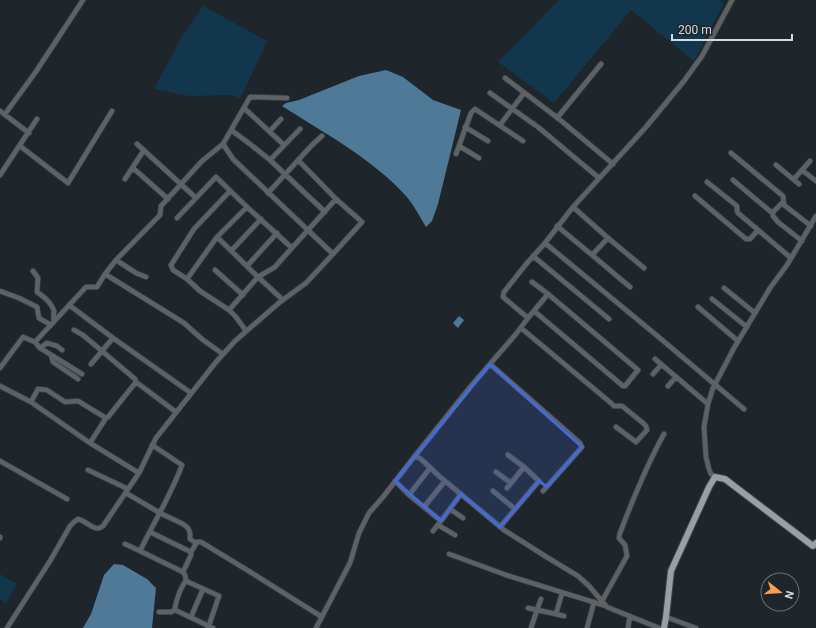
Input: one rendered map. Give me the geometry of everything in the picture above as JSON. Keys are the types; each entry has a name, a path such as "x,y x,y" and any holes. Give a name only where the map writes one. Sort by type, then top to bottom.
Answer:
{"main road":[{"path":"664,628 671,571 709,487 716,477 725,479 815,546"}],"street":[{"path":"5,114 35,73 83,0"},
{"path":"528,318 503,297 504,292 545,243 573,206 646,127 688,74 702,56 732,0"},
{"path":"557,118 601,64"},
{"path":"504,78 557,118 613,164"},
{"path":"490,93 537,126 599,178"},
{"path":"500,125 524,93"},
{"path":"35,342 86,287 97,287 116,260 160,215 162,206 168,199 202,161 223,144 250,97 287,98"},
{"path":"244,108 284,145"},
{"path":"456,154 471,113 475,109 523,142"},
{"path":"0,111 29,133"},
{"path":"20,146 68,183 112,111"},
{"path":"0,175 37,119"},
{"path":"270,131 281,119"},
{"path":"465,128 488,141"},
{"path":"270,160 300,129"},
{"path":"230,130 270,160 325,212"},
{"path":"268,192 322,136"},
{"path":"137,144 196,198"},
{"path":"223,144 233,159 333,254"},
{"path":"459,146 479,158"},
{"path":"126,179 144,150"},
{"path":"731,153 783,196 784,204 811,226"},
{"path":"7,628 50,562 70,526 78,519 83,520 96,529 100,529 103,526 139,473 156,438 191,393 235,341 283,300 306,283 362,222 336,199 298,160"},
{"path":"794,180 810,161"},
{"path":"776,165 799,184"},
{"path":"133,168 168,199"},
{"path":"802,170 816,181"},
{"path":"177,218 216,177 292,248"},
{"path":"733,180 771,212 773,212 773,216 778,222 802,241"},
{"path":"707,182 737,206 738,213 792,258"},
{"path":"230,191 194,229 171,265 172,270 187,279 200,291 229,310 236,317 246,332"},
{"path":"695,196 746,239 750,239 758,230"},
{"path":"229,310 258,277 275,267 336,199"},
{"path":"773,212 783,202"},
{"path":"573,206 644,268"},
{"path":"187,279 217,237 247,207"},
{"path":"716,477 711,474 706,457 704,427 708,404 715,384 738,341 770,288 792,258 816,216"},
{"path":"231,251 261,219"},
{"path":"557,226 630,287"},
{"path":"247,266 277,233"},
{"path":"217,237 283,300"},
{"path":"592,255 608,238"},
{"path":"545,243 744,409"},
{"path":"533,256 609,319"},
{"path":"116,260 136,273 146,277"},
{"path":"215,270 243,295"},
{"path":"32,271 38,278 37,292 49,301 54,313 53,323"},
{"path":"105,274 184,323 203,340 224,354"},
{"path":"532,282 638,369 624,386 534,311"},
{"path":"724,288 755,313"},
{"path":"0,290 37,307 39,318 53,323"},
{"path":"316,628 350,563 359,533 369,513 471,386 548,294"},
{"path":"712,299 747,327"},
{"path":"69,305 191,393"},
{"path":"698,307 738,341"},
{"path":"521,328 611,404 614,406 622,406 643,423 647,430 636,442 616,427"},
{"path":"74,330 83,335 135,379 136,382 176,412"},
{"path":"0,368 23,337 35,342 40,348 82,374"},
{"path":"91,364 113,338"},
{"path":"40,348 47,343 57,346 62,350"},
{"path":"51,355 53,362 78,379"},
{"path":"655,359 708,404"},
{"path":"490,364 580,443 582,447 545,489 539,480 508,455"},
{"path":"653,374 661,364"},
{"path":"668,386 676,376"},
{"path":"90,443 106,418 136,382"},
{"path":"0,386 31,402 90,443 139,473"},
{"path":"31,402 38,389 47,390 64,402 78,402 106,418"},
{"path":"602,601 627,556 625,545 619,538 620,533 636,492 664,434"},
{"path":"140,551 160,513 182,465 152,445"},
{"path":"414,457 417,456 421,459 500,527 578,576 589,586 606,606"},
{"path":"0,461 67,499"},
{"path":"507,488 524,467"},
{"path":"409,495 430,468"},
{"path":"88,470 127,491 160,513 183,524 188,528 190,539 196,543 201,542 322,617"},
{"path":"496,472 511,483"},
{"path":"500,527 539,480"},
{"path":"395,481 455,535"},
{"path":"424,507 445,481"},
{"path":"493,490 515,509"},
{"path":"433,531 461,494"},
{"path":"450,509 463,518"},
{"path":"150,532 191,552"},
{"path":"183,572 196,543"},
{"path":"125,544 183,572 186,581 177,602 176,610"},
{"path":"448,554 506,575 606,606 659,628"},
{"path":"159,612 176,610 210,627 220,596 186,581"},
{"path":"191,618 203,589"},
{"path":"556,614 562,593"},
{"path":"531,628 541,599"},
{"path":"587,628 594,602"},
{"path":"528,608 564,616"},
{"path":"628,628 630,616"},
{"path":"666,617 696,628"}],"highlighted area":[{"path":"490,364 582,447 547,487 539,481 500,527 461,494 441,521 395,481"}],"shaded area":[{"path":"559,0 720,0 724,3 694,61 631,10 554,103 498,62"},
{"path":"203,6 267,41 241,98 230,95 189,96 154,89 181,38"},
{"path":"386,70 403,77 433,100 461,110 438,204 432,221 426,227 406,196 379,170 347,147 282,106 286,103 299,100 359,76"},
{"path":"459,316 464,320 458,328 453,323"},
{"path":"114,564 123,565 147,579 156,588 152,628 83,628 91,614 104,575"},
{"path":"0,574 17,584 6,603 0,599"}]}
